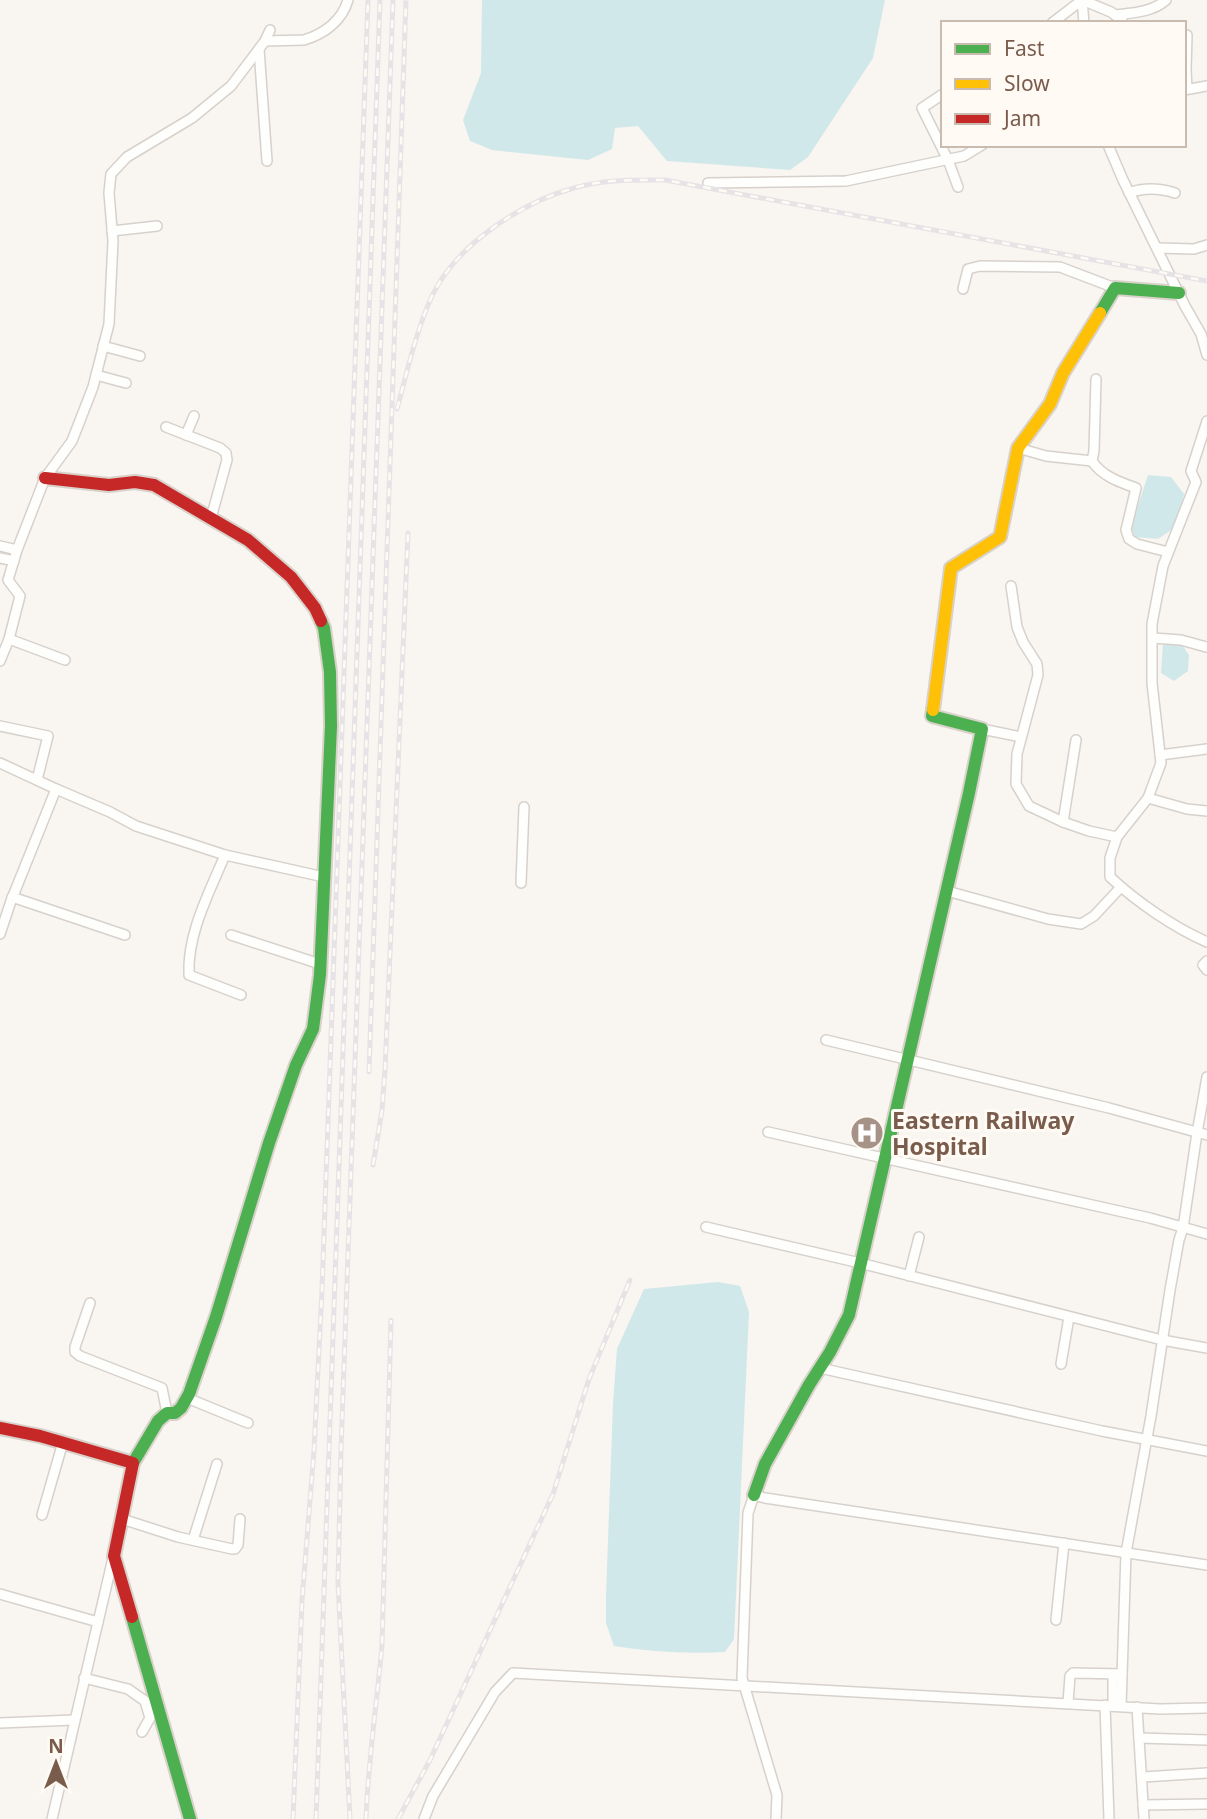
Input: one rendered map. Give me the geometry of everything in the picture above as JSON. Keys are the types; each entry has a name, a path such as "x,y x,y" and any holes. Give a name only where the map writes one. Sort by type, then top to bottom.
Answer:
{"street":[{"path":"262,45 310,38 338,20 348,0"},
{"path":"1082,0 1119,19 1142,12 1148,5 1162,4 1166,0"},
{"path":"1055,21 1082,0"},
{"path":"1082,0 1084,21"},
{"path":"0,661 9,639 20,596 4,580 14,561 45,478 72,441 96,374 109,324 111,174 127,157 192,118 230,86 262,45 270,30"},
{"path":"1187,35 1186,90 1207,86"},
{"path":"262,45 267,161"},
{"path":"941,95 922,108 941,146"},
{"path":"942,147 958,187"},
{"path":"708,183 846,181 964,156 979,147"},
{"path":"1109,147 1129,193 1201,334 1207,355"},
{"path":"1129,193 1141,188 1175,193"},
{"path":"112,231 157,226"},
{"path":"1158,248 1195,249 1207,245"},
{"path":"963,289 968,269 980,266 1060,267 1115,288 1179,293"},
{"path":"1021,737 932,716 951,568 1000,537 1018,448 1050,404 1063,373 1115,288"},
{"path":"103,346 140,356"},
{"path":"96,374 126,383"},
{"path":"1092,461 1096,379"},
{"path":"187,435 194,416"},
{"path":"1207,421 1191,471 1196,482 1163,566 1153,624 1152,683 1161,763 1148,798 1117,837 1110,858 1110,877 1121,887 1186,933 1207,942"},
{"path":"166,427 220,448 226,453 227,460 211,518"},
{"path":"1018,448 1046,456 1092,461 1099,470 1118,482 1136,488 1126,530 1129,539 1137,544 1168,552"},
{"path":"45,478 109,485 135,482 154,485 248,540 291,577 315,608 324,628 330,672 331,726 320,964 313,1029 296,1065 273,1130 220,1304 187,1398 176,1413 167,1413 158,1421 134,1463 52,1819"},
{"path":"1195,484 1207,489"},
{"path":"0,546 17,550"},
{"path":"0,558 14,561"},
{"path":"1011,586 1017,627 1037,664 1038,675 1017,754 1016,784 1029,806 1063,822 1117,837"},
{"path":"1153,638 1181,640 1206,647"},
{"path":"9,639 65,660"},
{"path":"0,726 48,736 37,780"},
{"path":"775,1819 777,1795 742,1678 748,1513 765,1464 849,1315 982,729"},
{"path":"1063,822 1076,740"},
{"path":"1160,755 1207,749"},
{"path":"0,763 136,826 225,855 324,877"},
{"path":"0,934 12,897 56,789"},
{"path":"1148,798 1187,809 1207,811"},
{"path":"521,883 524,807"},
{"path":"225,855 192,938 188,975 241,995"},
{"path":"947,891 1048,919 1081,924 1094,916 1121,887"},
{"path":"12,897 125,935"},
{"path":"231,935 320,964"},
{"path":"1207,961 1203,965 1207,970"},
{"path":"826,1040 1109,1108 1202,1134"},
{"path":"1109,1819 1113,1706 1118,1674 1126,1553 1172,1278 1202,1134 1207,1077"},
{"path":"768,1132 1150,1218 1207,1234"},
{"path":"706,1227 1162,1340 1207,1348"},
{"path":"909,1276 919,1237"},
{"path":"90,1303 75,1352 162,1388 167,1413"},
{"path":"1061,1364 1069,1317"},
{"path":"820,1368 1102,1431 1207,1451"},
{"path":"187,1398 248,1423"},
{"path":"0,1428 63,1442 134,1463"},
{"path":"42,1515 63,1442"},
{"path":"193,1541 217,1464"},
{"path":"754,1494 765,1498 1207,1565"},
{"path":"122,1519 193,1541 235,1549 238,1545 240,1519"},
{"path":"1056,1620 1064,1543"},
{"path":"114,1556 190,1819"},
{"path":"0,1594 98,1622"},
{"path":"424,1819 433,1796 495,1692 513,1673 1113,1706 1207,1708"},
{"path":"1068,1703 1070,1676 1073,1673 1118,1674"},
{"path":"84,1678 128,1689 145,1701 150,1718 142,1732"},
{"path":"1137,1707 1144,1819"},
{"path":"0,1723 74,1720"},
{"path":"1139,1738 1207,1740"},
{"path":"1143,1777 1207,1773"},
{"path":"1143,1805 1207,1804"}],"water":[{"path":"482,0 885,0 873,58 808,157 790,170 667,161 638,126 615,128 612,149 588,160 492,150 470,141 463,120 481,73"},
{"path":"1148,475 1171,477 1184,494 1177,526 1158,539 1135,537 1131,527"},
{"path":"1163,642 1182,645 1189,655 1188,671 1174,681 1161,673"},
{"path":"718,1282 740,1286 749,1312 734,1639 725,1652 670,1652 614,1646 606,1623 606,1595 617,1349 644,1289"}],"railway":[{"path":"293,1819 302,1601 314,1450 322,1290 368,0"},
{"path":"316,1819 380,0"},
{"path":"350,1819 338,1583 341,1450 393,0"},
{"path":"369,1072 406,0"},
{"path":"397,409 426,309 443,277 457,260 492,228 513,215 554,195 597,183 665,180 1207,281"},
{"path":"373,1165 385,1070 408,533"},
{"path":"398,1819 430,1760 553,1494 589,1379 630,1280"},
{"path":"366,1819 382,1645 391,1320"}],"traffic: fast":[{"path":"1100,313 1115,288 1179,293"},
{"path":"133,1463 158,1421 167,1413 175,1413 181,1408 189,1394 216,1317 269,1143 296,1065 313,1029 320,975 331,726 330,672 321,621"},
{"path":"754,1495 765,1464 849,1315 969,793 982,729 932,716 933,710"},
{"path":"132,1617 190,1819"}],"traffic: slow":[{"path":"933,710 951,568 1000,537 1018,448 1050,404 1063,373 1100,313"}],"traffic: jam":[{"path":"45,478 109,485 135,482 154,485 248,540 291,577 315,608 321,621"},
{"path":"0,1428 40,1436 133,1463 114,1556 132,1617"}],"place":[{"name":"Eastern Railway Hospital","path":"867,1133"}]}
